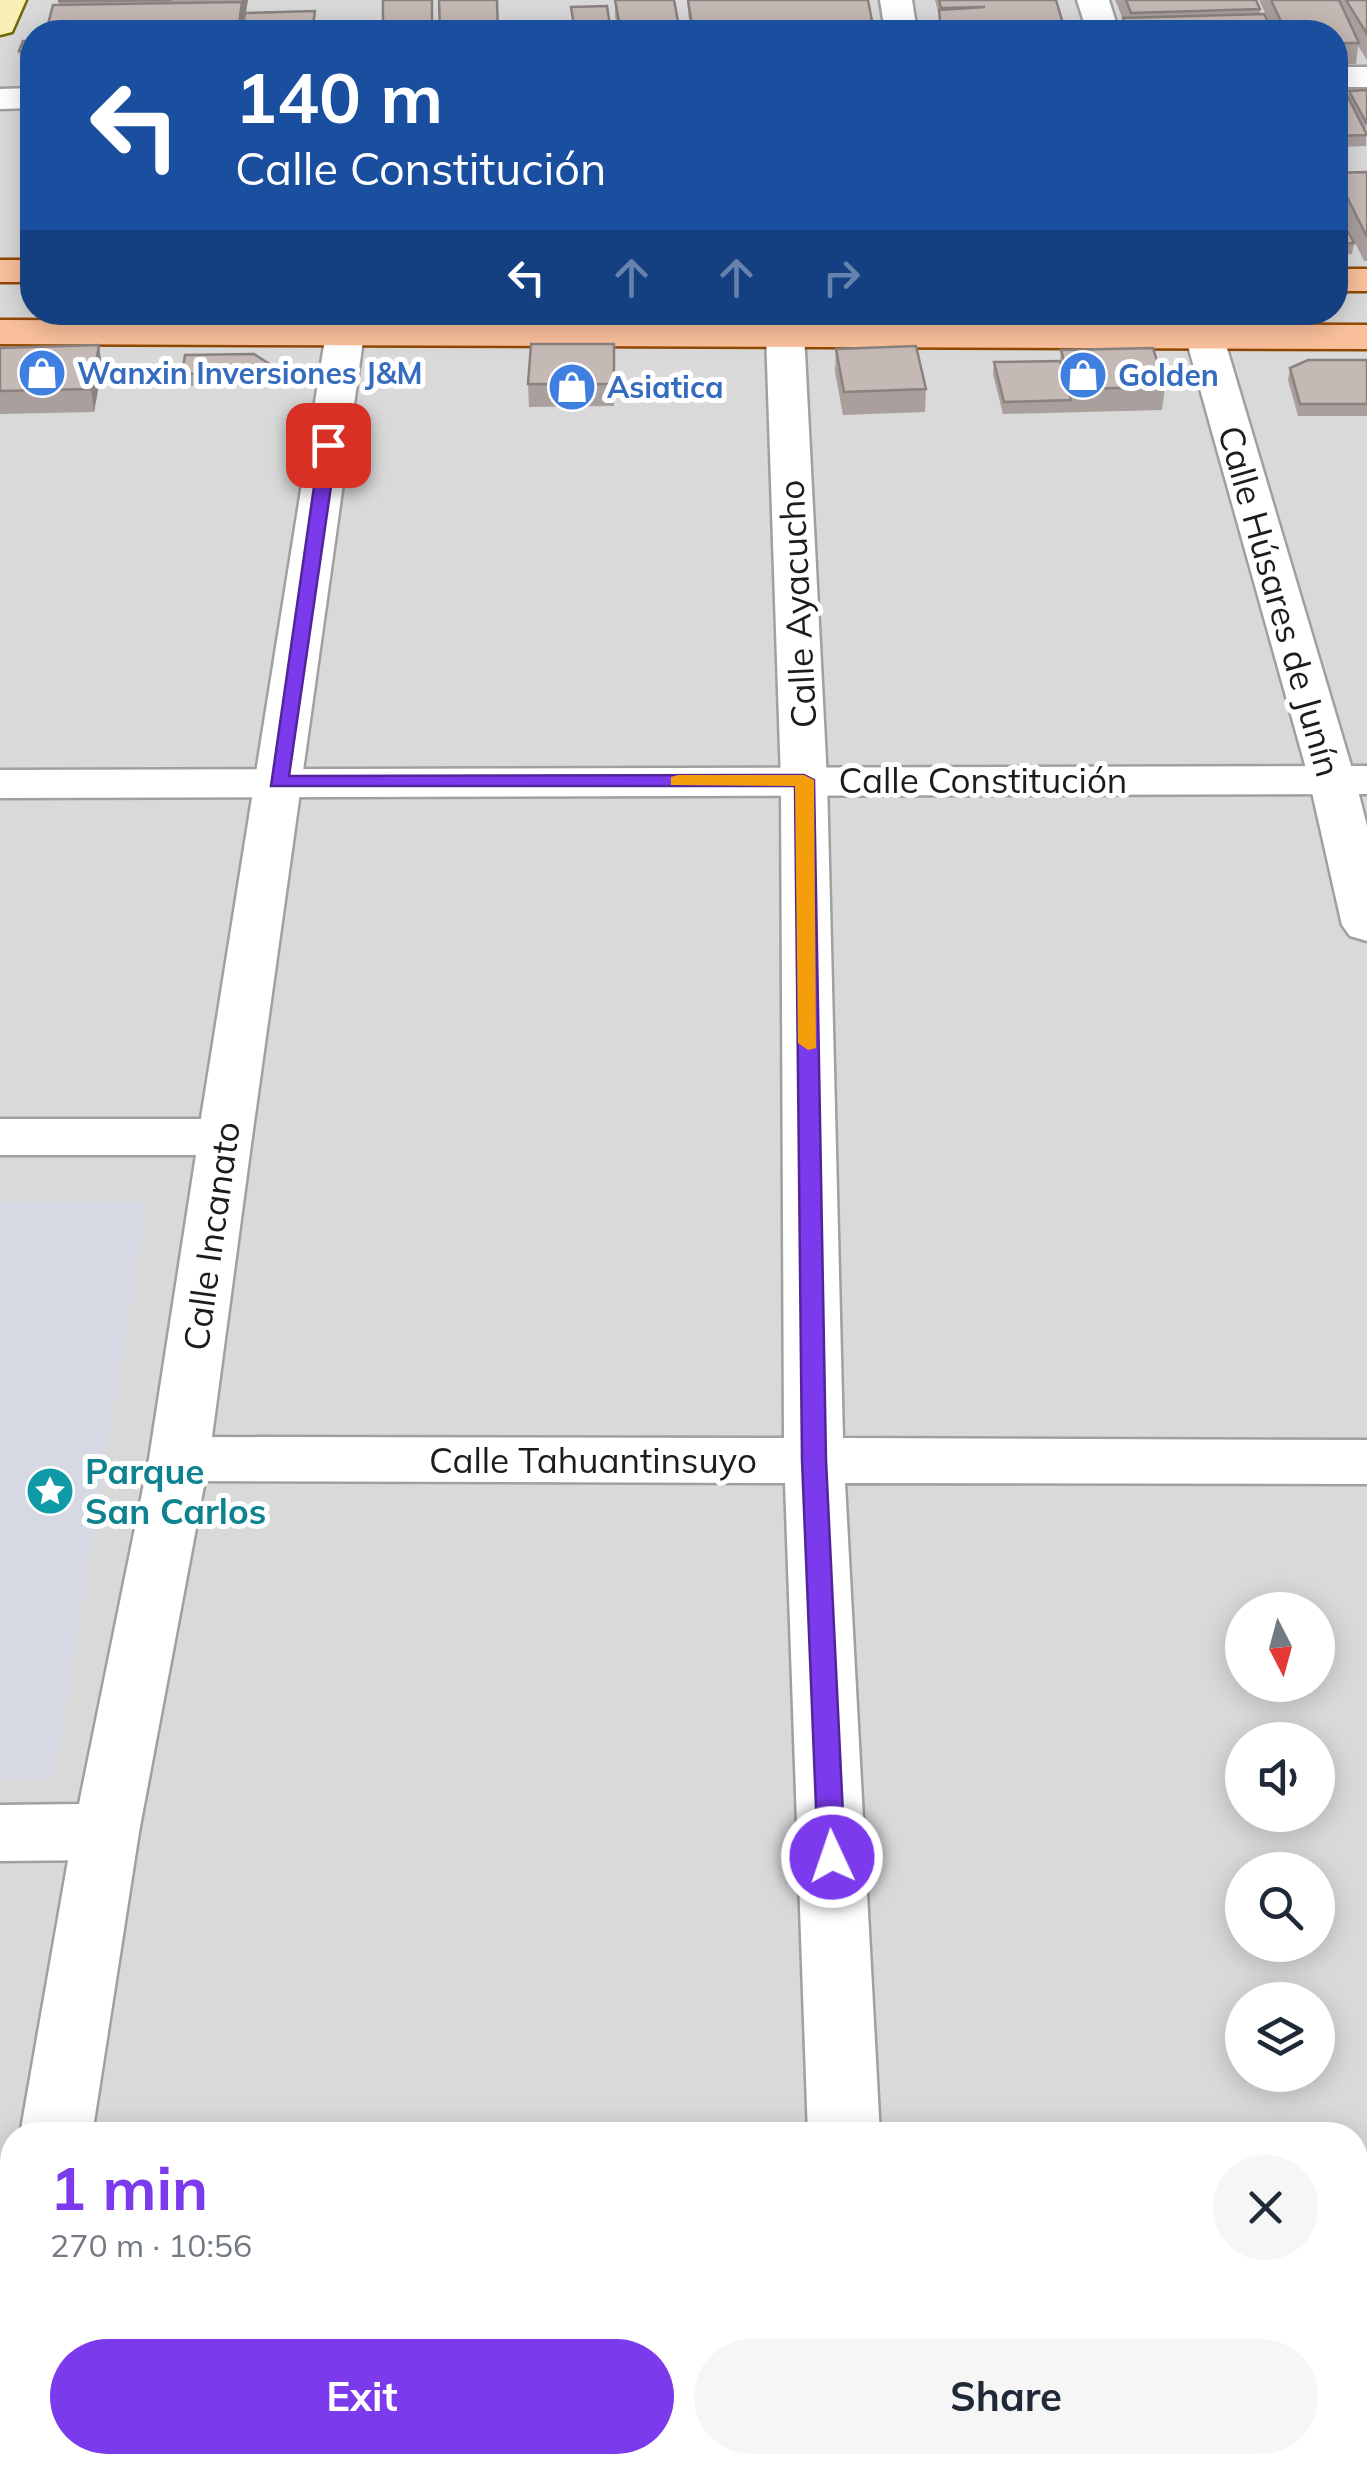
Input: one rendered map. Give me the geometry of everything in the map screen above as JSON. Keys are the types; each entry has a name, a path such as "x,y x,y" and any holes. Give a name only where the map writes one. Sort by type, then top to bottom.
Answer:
{"main road":[{"path":"0,25 10,0"},
{"path":"0,332 785,333 1056,325"},
{"path":"1100,325 1204,336 1367,337"}],"street":[{"name":"Calle Incanato","path":"58,2122 106,1832 179,1459 345,333"},
{"name":"Calle Ayacucho","path":"785,333 804,780 814,1460 843,2122"},
{"name":"Calle Húsares de Junín","path":"1204,336 1349,779 1367,925"},
{"name":"Calle Constitución","path":"0,784 1349,779"},
{"path":"0,1136 225,1136"},
{"name":"Calle Tahuantinsuyo","path":"179,1459 1367,1462"},
{"path":"0,1832 106,1832"}],"shaded area":[{"path":"0,0 1367,0 1367,2122 0,2122"},
{"name":"Parque San Carlos","path":"0,1203 147,1203 54,1779 0,1780"}],"building":[{"path":"383,0 432,0 432,20 383,20"},
{"path":"439,0 497,0 498,20 440,20"},
{"path":"615,0 674,0 678,20 619,20"},
{"path":"688,0 868,0 872,20 691,20"},
{"path":"939,0 1056,0 1062,20 940,20 939,10 985,7 941,8"},
{"path":"1126,0 1256,0 1260,9 1131,13"},
{"path":"1271,0 1339,0 1359,43 1348,43 1348,20 1280,20"},
{"path":"1346,0 1367,0 1367,34"},
{"path":"242,2 240,20 49,20 53,5"},
{"path":"607,6 609,20 573,20 571,7"},
{"path":"315,11 314,20 244,20 245,13"},
{"path":"1264,14 1267,20 1124,20"},
{"path":"1367,90 1367,124 1349,91"},
{"path":"1348,97 1367,135 1348,136"},
{"path":"1367,172 1367,237 1348,199 1348,173"},
{"path":"531,344 614,344 614,384 528,384"},
{"path":"99,345 91,389 0,391 0,348"},
{"path":"916,346 926,389 844,392 836,349"},
{"path":"1153,348 1165,387 1072,389 1061,350"},
{"path":"254,354 268,363 266,373 182,374 185,355"},
{"path":"1308,360 1367,360 1367,404 1300,404 1290,368"},
{"path":"1060,361 1071,400 1004,402 994,362"}],"slow traffic":[{"path":"678,781 804,780 808,1043"}],"place":[{"name":"Wanxin Inversiones J&M","path":"42,373"},
{"name":"Golden","path":"1083,375"},
{"name":"Asiatica","path":"572,387"},
{"name":"Parque San Carlos","path":"50,1491"}],"route":[{"path":"328,445 278,782 804,780 814,1460 832,1857"}]}
